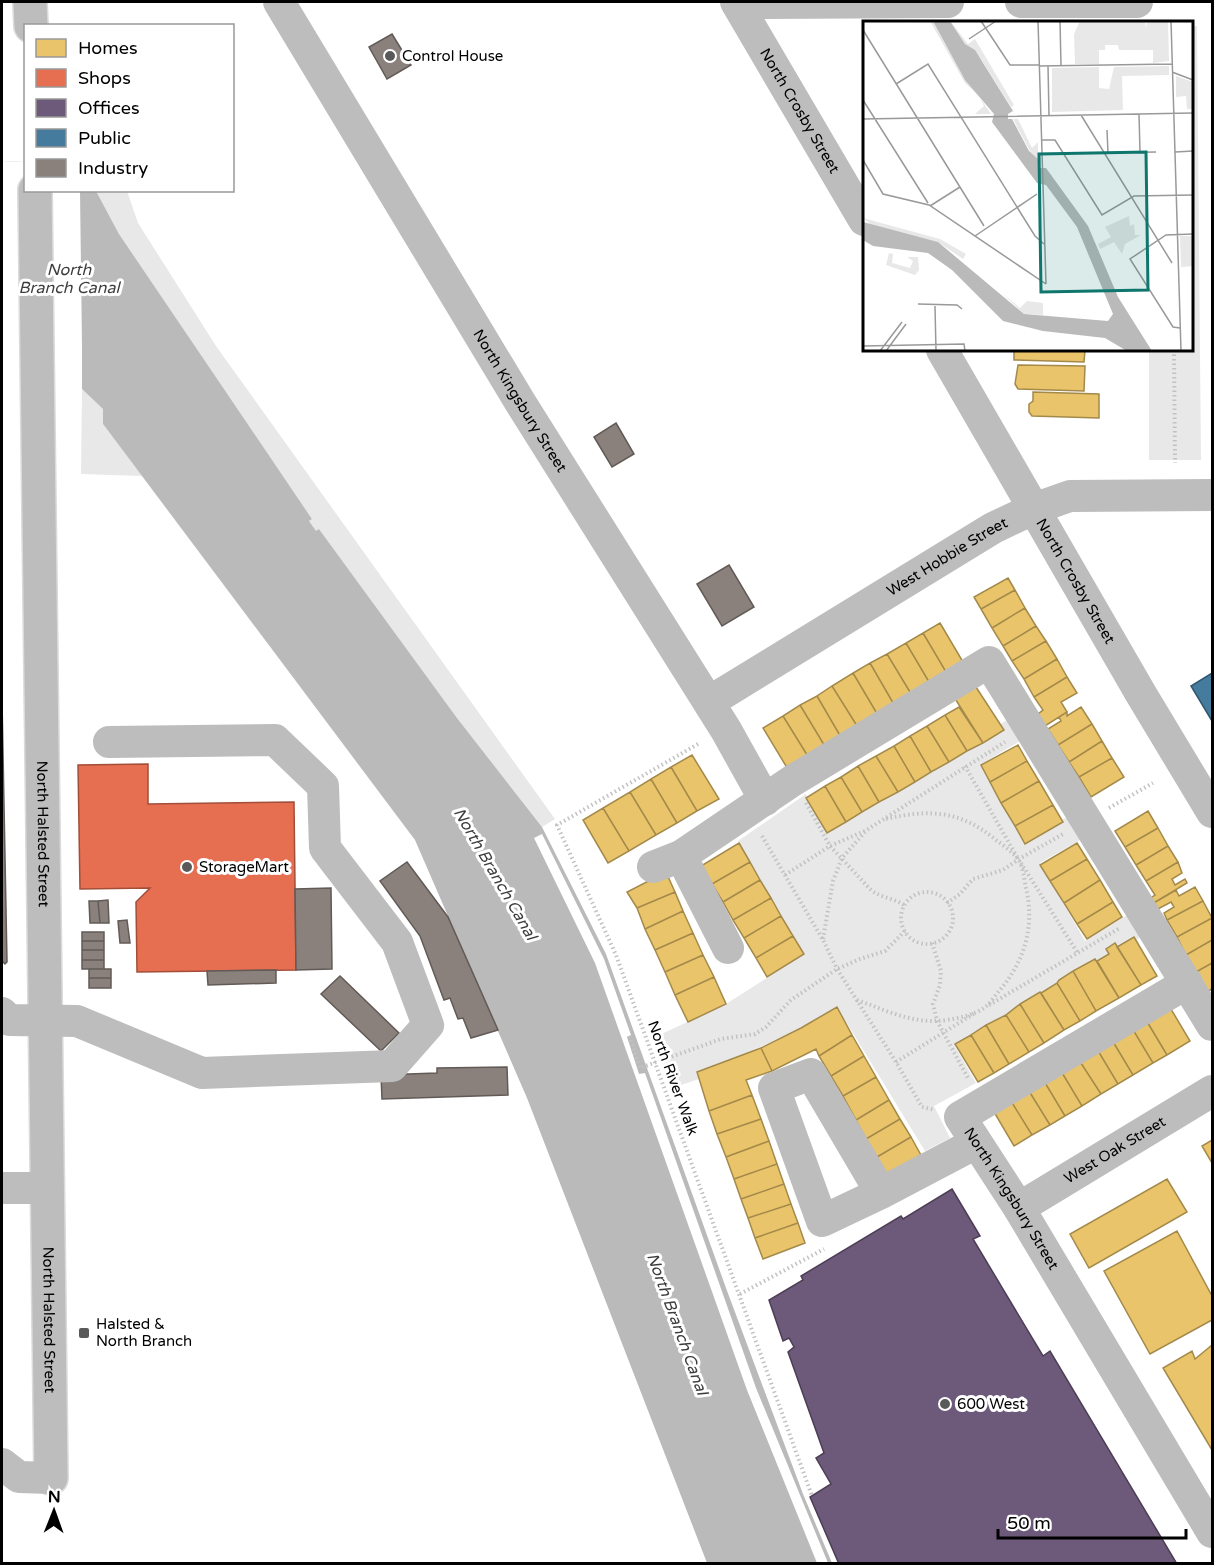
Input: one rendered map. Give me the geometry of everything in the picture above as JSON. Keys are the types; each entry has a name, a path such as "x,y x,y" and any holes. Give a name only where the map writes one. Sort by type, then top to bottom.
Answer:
{"main road":[{"path":"30,2 31,24"},
{"name":"North Halsted Street","path":"35,192 51,1478"}],"street":[{"name":"North Kingsbury Street","path":"279,2 513,392 709,702 761,814"},
{"path":"736,2 948,2"},
{"name":"North Crosby Street","path":"736,2 863,218"},
{"path":"1021,2 1137,2"},
{"name":"North Crosby Street","path":"943,351 1212,812"},
{"name":"West Hobbie Street","path":"709,702 993,528 1033,509 1070,496 1212,495"},
{"path":"728,948 667,862 761,814 802,775 989,662 1212,1025"},
{"path":"2,1013 9,1020 77,1021 202,1073 392,1066 429,1025 397,942 325,848 323,786 275,740 109,742"},
{"path":"960,1117 1187,983"},
{"path":"881,1193 811,1074 774,1088 822,1221 881,1193 976,1143"},
{"name":"West Oak Street","path":"1019,1208 1212,1091"},
{"name":"North Kingsbury Street","path":"960,1117 1019,1208 1212,1532"},
{"path":"2,1188 46,1188"},
{"path":"2,1464 19,1477 51,1478"}],"path":[{"path":"1174,351 1175,463"},
{"path":"785,875 830,846 865,831 885,819 965,766 1029,728"},
{"name":"North River Walk","path":"698,744 557,825 616,955 812,1496"},
{"path":"965,766 1018,859 1077,952"},
{"path":"947,903 960,894 973,879 1003,870 1018,859 1153,783"},
{"path":"803,797 830,846 875,893 904,905"},
{"path":"857,1000 907,1018 937,1021 967,1015 984,1008 1014,971 1027,943 1030,930 1030,905 1018,859 986,832 968,820 935,812 905,814 885,819"},
{"name":"North Kingsbury Street","path":"761,814 785,875 837,969 922,1107 960,1117"},
{"path":"823,940 833,881 842,858 865,831"},
{"path":"925,892 941,897 952,913 950,930 942,938 932,943 916,942 905,932 901,918 904,905 910,899 925,892"},
{"path":"896,1062 1144,914"},
{"path":"629,1036 640,1068 654,1061 721,1039 755,1034 766,1027 791,1000 837,969 885,951 905,932"},
{"path":"932,943 941,971 940,985 933,1004 937,1021 971,1083 960,1117"},
{"path":"740,1294 832,1245 822,1221"}],"shaded area":[{"path":"1193,26 1197,26 1201,460 1149,460 1149,351 1193,351"},
{"path":"97,192 127,192 138,223 216,346 555,819 542,827 457,718 319,529 316,532 309,521 312,519 119,234"},
{"path":"82,389 103,409 103,424 142,476 81,474"},
{"path":"1012,717 1025,738 983,763 1025,842 1067,817 1080,840 1040,863 1085,941 1127,915 1141,937 955,1046 976,1083 934,1106 950,1138 925,1151 837,1007 768,1043 697,1072 699,1079 672,1088 655,1037 726,1004 804,954 738,841 806,794 828,828"}],"water":[{"name":"North Branch Canal","path":"24,161 24,192 97,192 119,234 312,519 309,521 316,531 319,529 457,718 542,827 606,954 726,1288 803,1494 832,1563 707,1563 527,1098 415,840 103,424 103,409 82,389 82,346 2,346 2,162"}],"pier":[{"path":"24,161 24,192 80,192 82,346 2,346 2,162"},
{"path":"542,834 604,959 631,1035 627,1037 639,1074 645,1073 756,1388 828,1563 817,1563 747,1390 595,963 534,838"}],"building: Homes":[{"path":"1014,351 1085,351 1084,362 1014,360"},
{"path":"1018,365 1085,366 1084,391 1018,389 1015,384"},
{"path":"1033,392 1099,394 1099,418 1032,416 1029,412 1029,404 1033,401"},
{"path":"1008,578 1015,590 981,609 974,597"},
{"path":"1015,590 1025,608 992,628 981,609"},
{"path":"1025,608 1036,626 1003,646 992,628"},
{"path":"940,623 966,667 949,677 923,633"},
{"path":"1036,626 1046,641 1012,661 1003,646"},
{"path":"923,633 949,677 932,687 906,643"},
{"path":"1046,641 1057,659 1024,679 1012,661"},
{"path":"906,643 932,687 913,697 887,654"},
{"path":"887,654 913,697 896,708 870,663"},
{"path":"1057,659 1067,677 1034,697 1024,679"},
{"path":"870,663 896,708 879,717 853,673"},
{"path":"853,673 879,717 859,729 832,686"},
{"path":"1067,677 1077,693 1061,702 1067,712 1045,726 1038,714 1043,710 1034,697"},
{"path":"974,684 1004,730 983,743 954,697"},
{"path":"832,686 859,729 842,739 817,696"},
{"path":"817,696 842,739 826,748 800,705"},
{"path":"800,705 826,748 809,758 783,716"},
{"path":"959,707 983,743 967,751 945,715"},
{"path":"1081,707 1092,724 1058,745 1048,729 1061,721 1059,717 1067,712 1067,716"},
{"path":"945,715 967,751 949,762 927,726"},
{"path":"783,716 809,758 789,771 763,728"},
{"path":"1092,724 1102,741 1069,762 1058,745"},
{"path":"927,726 949,762 931,772 910,736"},
{"path":"910,736 931,772 915,782 894,746"},
{"path":"1102,741 1112,758 1079,777 1069,762"},
{"path":"1018,745 1027,761 990,782 981,765"},
{"path":"894,746 915,782 898,792 876,756"},
{"path":"692,755 719,799 697,811 671,767"},
{"path":"876,756 898,792 879,802 858,766"},
{"path":"1112,758 1124,777 1091,797 1079,777"},
{"path":"1027,761 1039,781 1001,803 990,782"},
{"path":"858,766 879,802 862,812 841,777"},
{"path":"671,767 697,811 677,823 651,779"},
{"path":"841,777 862,812 846,822 825,786"},
{"path":"651,779 677,823 656,835 630,792"},
{"path":"1039,781 1053,805 1015,826 1001,803"},
{"path":"825,786 846,822 827,833 806,798"},
{"path":"630,792 656,835 629,851 603,808"},
{"path":"1053,805 1063,822 1025,844 1015,826"},
{"path":"603,808 629,851 608,863 583,820"},
{"path":"1148,811 1158,828 1125,847 1115,831"},
{"path":"1158,828 1168,846 1136,865 1125,847"},
{"path":"739,843 750,862 712,884 701,866"},
{"path":"1077,843 1087,859 1050,881 1040,865"},
{"path":"1168,846 1178,862 1146,881 1136,865"},
{"path":"1087,859 1100,880 1064,903 1050,881"},
{"path":"750,862 760,880 723,902 712,884"},
{"path":"1178,862 1182,873 1172,879 1175,885 1185,879 1187,883 1152,904 1149,899 1155,895 1146,881"},
{"path":"666,872 675,892 637,908 627,892"},
{"path":"760,880 771,898 733,920 723,902"},
{"path":"1100,880 1113,902 1077,924 1064,903"},
{"path":"1195,887 1203,901 1167,920 1164,913 1174,907 1171,902 1156,910 1152,904 1176,890 1179,896"},
{"path":"675,892 683,911 645,929 637,908"},
{"path":"771,898 781,916 744,938 733,920"},
{"path":"1203,901 1212,918 1177,937 1167,920"},
{"path":"1113,902 1122,917 1087,939 1077,924"},
{"path":"683,911 693,933 655,950 645,929"},
{"path":"781,916 793,936 756,958 744,938"},
{"path":"1212,918 1212,940 1186,955 1177,937"},
{"path":"693,933 703,955 665,972 655,950"},
{"path":"793,936 804,954 767,977 756,958"},
{"path":"1134,937 1157,976 1141,985 1117,947"},
{"path":"1212,940 1212,963 1196,972 1186,955"},
{"path":"1115,943 1141,985 1119,998 1097,961 1109,954 1106,949"},
{"path":"703,955 714,977 675,995 665,972"},
{"path":"1095,959 1119,998 1096,1011 1073,971"},
{"path":"1212,963 1212,989 1207,992 1196,972"},
{"path":"1073,971 1096,1011 1080,1021 1057,983"},
{"path":"714,977 726,1004 688,1022 675,995"},
{"path":"1057,983 1080,1021 1064,1030 1041,993"},
{"path":"1040,992 1064,1030 1044,1043 1020,1004"},
{"path":"1165,999 1190,1041 1167,1055 1142,1013"},
{"path":"1020,1004 1044,1043 1029,1052 1006,1015"},
{"path":"837,1007 852,1035 819,1056 816,1049 772,1071 761,1048"},
{"path":"1006,1015 1029,1052 1009,1064 986,1025"},
{"path":"1146,1020 1167,1055 1153,1063 1132,1028"},
{"path":"986,1025 1009,1064 994,1073 971,1035"},
{"path":"1132,1028 1153,1063 1133,1075 1112,1040"},
{"path":"852,1035 864,1056 831,1076 819,1056"},
{"path":"971,1035 994,1073 978,1082 955,1044"},
{"path":"1112,1040 1133,1075 1118,1084 1097,1049"},
{"path":"761,1048 772,1071 746,1080 752,1095 709,1111 697,1072"},
{"path":"1097,1049 1118,1084 1101,1094 1079,1060"},
{"path":"864,1056 876,1077 843,1096 831,1076"},
{"path":"1079,1060 1101,1094 1082,1106 1061,1071"},
{"path":"1061,1071 1082,1106 1065,1116 1044,1081"},
{"path":"876,1077 889,1100 856,1120 843,1096"},
{"path":"1044,1081 1065,1116 1050,1125 1029,1091"},
{"path":"1029,1091 1050,1125 1032,1135 1011,1101"},
{"path":"752,1095 761,1119 717,1134 709,1111"},
{"path":"889,1100 900,1119 866,1139 856,1120"},
{"path":"1011,1101 1032,1135 1014,1146 994,1112"},
{"path":"761,1119 769,1141 726,1157 717,1134"},
{"path":"900,1119 911,1137 877,1157 866,1139"},
{"path":"911,1137 922,1157 888,1178 877,1157"},
{"path":"1212,1140 1212,1163 1202,1146"},
{"path":"769,1141 777,1164 734,1179 726,1157"},
{"path":"777,1164 784,1184 741,1199 734,1179"},
{"path":"1167,1179 1187,1212 1089,1268 1070,1234"},
{"path":"784,1184 791,1204 748,1218 741,1199"},
{"path":"791,1204 798,1223 755,1238 748,1218"},
{"path":"798,1223 805,1243 763,1259 755,1238"},
{"path":"1177,1231 1212,1296 1212,1320 1150,1354 1104,1271"},
{"path":"1212,1345 1212,1450 1163,1368 1192,1351 1195,1359"}],"building: Shops":[{"name":"StorageMart","path":"148,764 148,804 294,802 296,970 137,972 136,902 150,888 80,889 78,765"}],"building: Offices":[{"name":"600 West","path":"952,1189 980,1236 973,1239 1043,1356 1050,1351 1177,1564 839,1564 810,1497 831,1484 816,1458 824,1453 788,1352 794,1347 789,1338 783,1341 769,1300 803,1280 801,1276 901,1216 903,1219"}],"building: Public":[{"path":"1212,673 1212,721 1191,686"}],"building: Industry":[{"name":"Control House","path":"392,34 411,65 387,79 369,47"},
{"path":"616,423 634,454 612,467 594,437"},
{"path":"729,565 754,607 722,626 697,584"},
{"path":"2,700 7,962 5,964 2,961"},
{"path":"407,862 448,917 498,1030 471,1038 463,1018 458,1019 450,998 444,1000 420,936 380,881"},
{"path":"331,888 332,969 296,970 295,889"},
{"path":"108,900 109,923 100,923 98,901"},
{"path":"89,901 98,901 100,923 90,923"},
{"path":"127,920 130,943 120,943 118,921"},
{"path":"82,932 104,932 104,941 82,941"},
{"path":"82,941 104,941 104,950 82,950"},
{"path":"82,950 104,950 104,960 82,960"},
{"path":"82,960 104,960 104,969 82,969"},
{"path":"89,969 111,969 111,978 89,978"},
{"path":"276,970 276,983 208,985 207,971"},
{"path":"340,976 399,1033 381,1051 321,994"},
{"path":"89,978 111,978 111,988 89,988"},
{"path":"507,1067 508,1095 382,1099 381,1075 437,1073 437,1068"}],"place":[{"name":"Control House","path":"390,56"},
{"name":"StorageMart","path":"187,867"},
{"name":"Halsted & North Branch","path":"84,1333"},
{"name":"600 West","path":"945,1404"}]}
